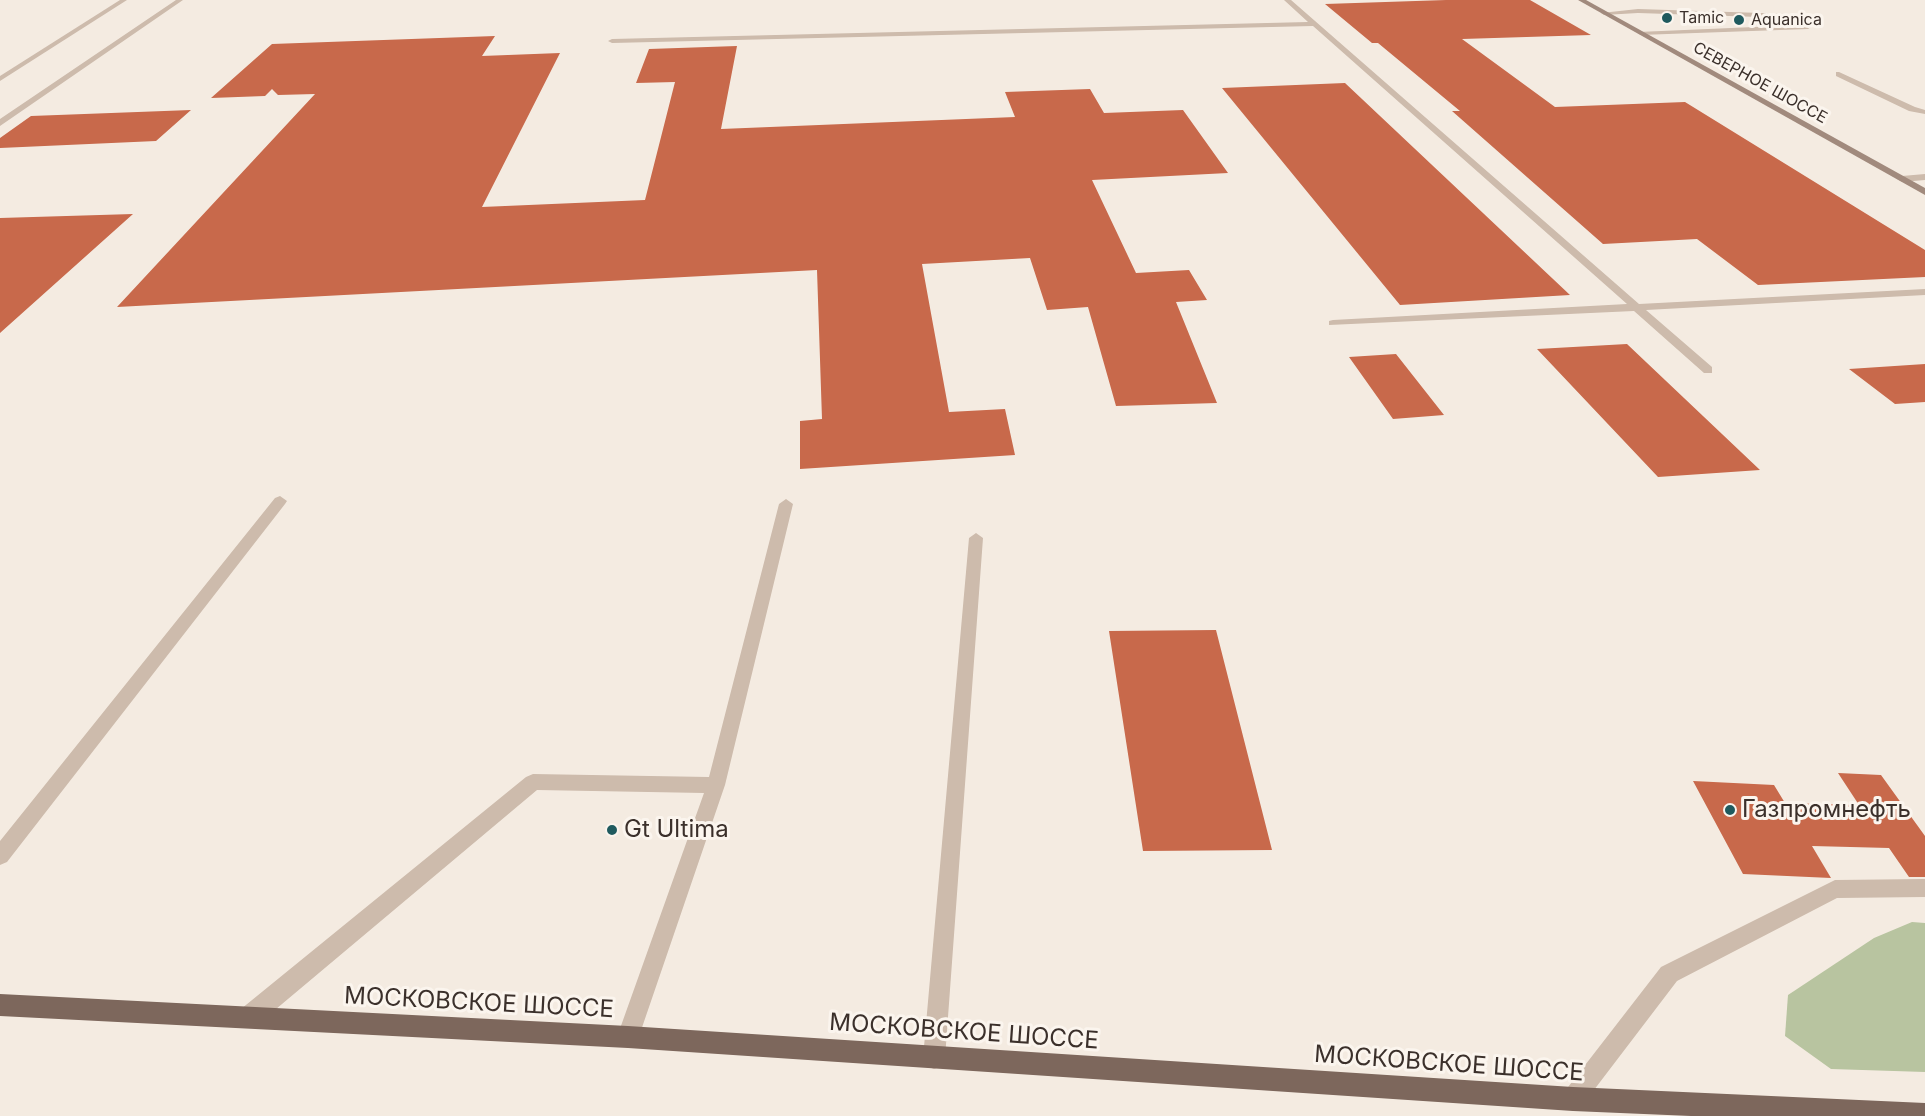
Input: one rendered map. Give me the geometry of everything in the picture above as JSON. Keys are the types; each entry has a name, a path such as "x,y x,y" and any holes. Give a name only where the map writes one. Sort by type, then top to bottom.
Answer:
{"main road":[{"name":"СЕВЕРНОЕ ШОССЕ","path":"1581,0 1925,192"},
{"name":"МОСКОВСКОЕ ШОССЕ","path":"0,1005 628,1038 1573,1099 1925,1115"}],"street":[{"path":"0,79 124,0"},
{"path":"0,123 180,0"},
{"path":"1287,0 1708,370"},
{"path":"1604,13 1792,16 1808,27 1640,33"},
{"path":"612,41 1314,24"},
{"path":"1839,74 1912,109 1925,112"},
{"path":"1902,178 1925,177"},
{"path":"1333,323 1925,292"},
{"path":"0,856 280,501"},
{"path":"628,1038 716,785 786,504"},
{"path":"934,1058 976,538"},
{"path":"249,1017 534,782 716,785"},
{"path":"1573,1099 1670,974 1835,889 1925,888"}],"green space":[{"path":"1912,922 1925,923 1925,1072 1831,1069 1785,1036 1788,995 1874,938"}],"building":[{"path":"1530,0 1591,35 1462,39 1555,107 1685,102 1925,250 1925,277 1758,285 1697,239 1603,244 1452,111 1460,111 1378,43 1372,43 1325,4"},
{"path":"495,36 482,56 560,53 482,207 645,200 675,82 636,83 649,49 737,46 721,129 1015,117 1005,92 1090,89 1104,113 1183,110 1228,173 1092,180 1136,273 1189,270 1207,300 1176,302 1217,403 1116,406 1088,307 1047,310 1030,258 922,264 949,412 1005,409 1015,455 800,469 800,421 822,419 817,270 117,307 315,94 278,95 272,89 265,96 211,98 272,44"},
{"path":"1345,83 1570,295 1400,305 1222,88"},
{"path":"191,110 156,141 0,148 0,138 31,116"},
{"path":"133,214 0,333 0,218"},
{"path":"1627,344 1760,470 1658,477 1537,349"},
{"path":"1396,354 1444,415 1393,419 1349,357"},
{"path":"1925,364 1925,402 1895,404 1849,369"},
{"path":"1216,630 1272,850 1143,851 1109,631"},
{"path":"1838,773 1881,775 1925,836 1925,877 1909,877 1889,848 1812,846 1831,878 1743,874 1693,781 1774,785 1785,803 1859,805"}],"place":[{"name":"Tamic","path":"1667,18"},
{"name":"Aquanica","path":"1739,20"},
{"name":"Газпромнефть","path":"1730,810"},
{"name":"Gt Ultima","path":"612,830"}]}
